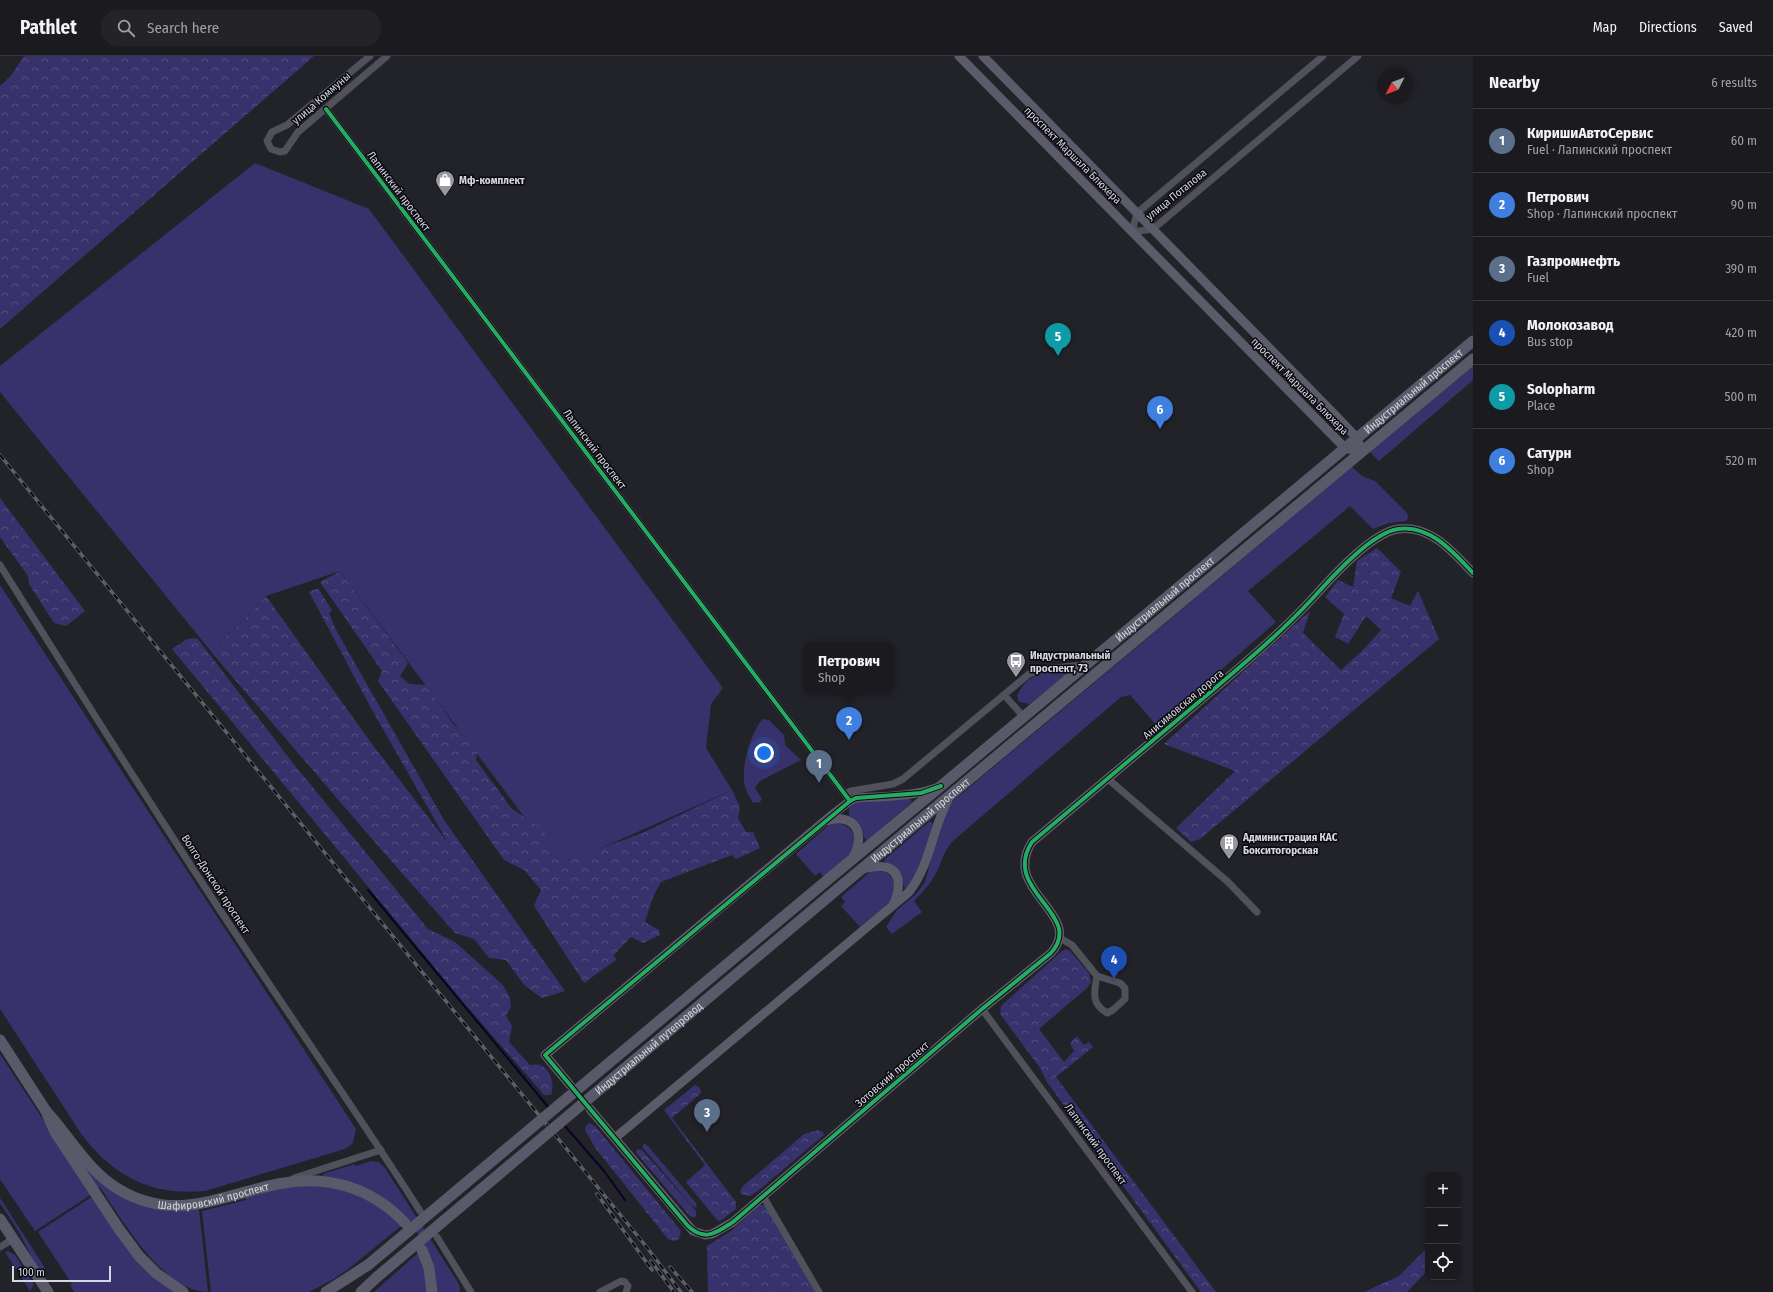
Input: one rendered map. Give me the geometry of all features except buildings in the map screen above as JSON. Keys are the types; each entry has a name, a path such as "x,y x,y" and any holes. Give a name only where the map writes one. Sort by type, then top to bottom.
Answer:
{"main road":[{"name":"Индустриальный проспект","path":"818,887 1024,717 1473,341"},
{"name":"Индустриальный проспект","path":"828,898 1473,359"},
{"name":"Индустриальный путепровод","path":"368,1266 818,887"},
{"name":"Индустриальный путепровод","path":"361,1292 828,898"},
{"name":"Шафировский проспект","path":"0,1040 4,1049 46,1111 62,1128 90,1166 98,1174 120,1190 155,1204 182,1206 202,1204 277,1184 315,1180 344,1184 368,1194 384,1204 405,1223"},
{"name":"Шафировский проспект","path":"46,1111 55,1132 129,1244 156,1273 183,1292"},
{"path":"0,1219 48,1292"},
{"path":"422,1250 429,1268 432,1292"},
{"path":"326,1292 368,1266"},
{"path":"343,1292 368,1266"}],"street":[{"name":"улица Коммуны","path":"370,56 287,125 272,132 267,141 271,149 280,152 285,151 295,135 387,56"},
{"name":"проспект Маршала Блюхера","path":"959,56 1345,448 1362,452"},
{"name":"проспект Маршала Блюхера","path":"983,56 1357,438 1362,452"},
{"name":"улица Потапова","path":"1323,56 1137,213 1132,232 1153,229 1358,56"},
{"name":"Лапинский проспект","path":"326,109 847,797"},
{"name":"Анисимовская дорога","path":"1060,938 1060,930 1057,923 1035,891 1025,873 1024,857 1032,842 1270,640 1357,553 1376,538 1398,528 1408,528 1431,535 1445,545 1473,573"},
{"name":"Волго-Донской проспект","path":"0,566 217,905 381,1150 420,1211"},
{"path":"570,1085 545,1055 823,822 851,791 893,784 903,779 1019,682 1036,671 1043,668 1086,665"},
{"path":"1004,695 1024,717"},
{"path":"1108,779 1228,882 1257,912"},
{"path":"847,797 856,798 921,793 941,786"},
{"path":"615,1138 892,908 909,892 918,881 941,813 950,797"},
{"path":"823,822 839,819 846,820 854,825 858,831 860,840 858,849 853,859"},
{"path":"862,869 885,867 893,871 899,885 898,894 892,908"},
{"path":"1060,938 1072,945 1097,976 1120,983 1125,988 1125,999 1113,1010 1107,1013 1098,1007 1095,1000 1094,992 1097,976"},
{"name":"Зотовский проспект","path":"590,1109 693,1231 705,1236 712,1234 733,1222 982,1009 1051,953 1057,946 1060,938"},
{"name":"Лапинский проспект","path":"982,1009 1192,1292"},
{"path":"277,1184 381,1150"},
{"path":"763,1196 819,1292"},
{"path":"437,1237 471,1292"},
{"path":"0,1247 13,1239"},
{"path":"600,1292 612,1290 617,1282 621,1280 628,1286 626,1292"},
{"path":"465,1292 466,1283"}],"green space":[{"path":"24,56 314,56 0,329 0,86 10,77"},
{"path":"255,163 369,209 723,688 711,704 706,748 732,790 561,866 340,571 266,596 238,626 220,641 218,660 0,392 0,366"},
{"path":"1473,366 1473,380 1379,461 1370,452"},
{"path":"1352,467 1362,476 1375,481 1407,513 1408,518 1406,521 1389,523 1373,529 1350,506 1248,591 1276,622 1157,726 1130,695 1121,697 954,840 946,850 937,872 925,890 914,901 922,912 892,934 886,927 897,910 917,893 925,882 942,818 947,806"},
{"path":"0,498 85,611 66,626 54,623 29,584 28,576 0,537"},
{"path":"1377,548 1401,572 1391,598 1410,606 1418,591 1439,639 1200,839 1191,842 1176,828 1235,771 1164,744 1310,611 1303,633 1341,670 1361,652 1381,630 1366,616 1348,644 1335,637 1344,614 1325,597 1338,580 1353,587 1357,561"},
{"path":"340,571 408,663 400,676 409,684 426,685 454,725 478,748 476,760 512,809 545,830 545,841 554,856 570,860 642,833 732,790 740,807 738,818 746,832 753,832 760,848 736,859 732,855 661,882 653,897 645,922 659,930 660,935 643,943 631,937 614,955 616,960 584,983 534,906 541,890 524,870 504,860 378,681 382,671 320,582"},
{"path":"0,585 356,1129 353,1143 345,1149 205,1191 186,1192 168,1190 151,1187 136,1181 107,1162 94,1150 82,1135 0,1009"},
{"path":"318,588 332,610 329,613 335,628 444,820 565,991 542,998 525,986 506,960 489,958 474,939 455,933 218,660 220,641 238,626 266,596 372,744 448,843 371,708 309,592"},
{"path":"197,638 289,758 428,929 455,942 503,985 510,998 511,1007 506,1016 512,1026 509,1042 530,1065 540,1065 547,1070 553,1087 551,1095 544,1095 464,1003 172,649 187,639"},
{"path":"1064,670 1066,675 1030,704 1019,702 1017,696 1020,689 1030,679 1049,672"},
{"path":"763,719 769,720 784,735 785,745 801,760 760,781 755,788 762,799 760,802 753,803 747,792 744,779 745,760 754,732"},
{"path":"907,798 912,802 867,840 865,839 861,827 849,815 849,808 855,802"},
{"path":"930,821 933,824 920,872 905,890 900,873 885,863 884,860"},
{"path":"837,823 843,824 851,830 855,838 854,848 845,860 824,877 820,872 815,876 796,854 829,825"},
{"path":"874,871 886,873 891,876 895,882 892,900 860,927 841,906 845,902 841,897 870,872"},
{"path":"1066,949 1070,951 1089,973 1091,982 1087,988 1039,1029 1064,1062 1074,1051 1070,1043 1077,1036 1084,1045 1089,1042 1093,1047 1056,1077 1216,1292 1201,1292 1047,1082 1040,1068 1000,1014 1001,1006"},
{"path":"0,1054 92,1194 35,1231 0,1179"},
{"path":"695,1085 700,1088 701,1093 672,1118 736,1202 736,1209 720,1221 717,1220 686,1182 705,1165 664,1110"},
{"path":"590,1123 596,1127 681,1231 679,1239 674,1241 668,1239 596,1149 585,1130 586,1125"},
{"path":"818,1130 823,1132 824,1135 758,1191 750,1196 741,1194 740,1192 742,1187 804,1134"},
{"path":"643,1143 648,1146 696,1203 697,1208 692,1206 643,1148"},
{"path":"639,1149 642,1150 696,1211 696,1217 689,1215 637,1154 636,1151"},
{"path":"371,1161 379,1162 385,1168 459,1284 460,1292 437,1292 433,1269 426,1248 415,1229 401,1213 385,1200 367,1189 346,1181 323,1176 323,1174 355,1164 356,1166"},
{"path":"87,1169 106,1186 179,1210 199,1209 208,1292 192,1289 176,1280 160,1267 132,1235 100,1187 98,1188 86,1171"},
{"path":"314,1185 343,1189 377,1205 401,1226 351,1267 332,1280 309,1292 211,1292 202,1211 246,1200 246,1197 279,1188"},
{"path":"93,1196 177,1292 74,1292 70,1285 72,1284 38,1232"},
{"path":"0,1198 45,1268 42,1273 38,1270 19,1232 0,1203"},
{"path":"760,1205 766,1205 815,1292 708,1292 707,1246 731,1231"},
{"path":"1425,1250 1425,1273 1407,1292 1364,1292 1399,1276"},
{"path":"8,1251 15,1255 34,1285 30,1291 5,1252"},
{"path":"418,1253 424,1269 428,1292 374,1292"}],"waterway":[{"path":"368,890 549,1108"},
{"path":"564,1125 604,1171 625,1200"}],"railway":[{"path":"0,455 645,1245 681,1292"},
{"path":"597,1194 652,1270"},
{"path":"651,1261 674,1292"},
{"path":"670,1267 692,1292"}],"cycle path":[{"path":"326,109 850,801"},
{"path":"941,786 921,793 856,798 850,801 545,1055 688,1226 694,1231 705,1235 710,1234 721,1230 733,1222 982,1009 1051,953 1059,939 1058,926 1052,914 1033,888 1026,875 1025,859 1032,842 1255,654 1285,627 1341,568 1364,547 1387,532 1398,529 1421,531 1431,535 1449,549 1473,573"}],"place":[{"name":"Мф-комплект","path":"445,197"},
{"name":"Solopharm","path":"1058,356"},
{"name":"Сатурн","path":"1160,429"},
{"name":"Индустриальный проспект, 73","path":"1016,678"},
{"name":"Петрович","path":"849,740"},
{"name":"КиришиАвтоСервис","path":"819,783"},
{"name":"Администрация КАС Бокситогорская","path":"1229,860"},
{"name":"Молокозавод","path":"1114,979"},
{"name":"Газпромнефть","path":"707,1132"}]}
